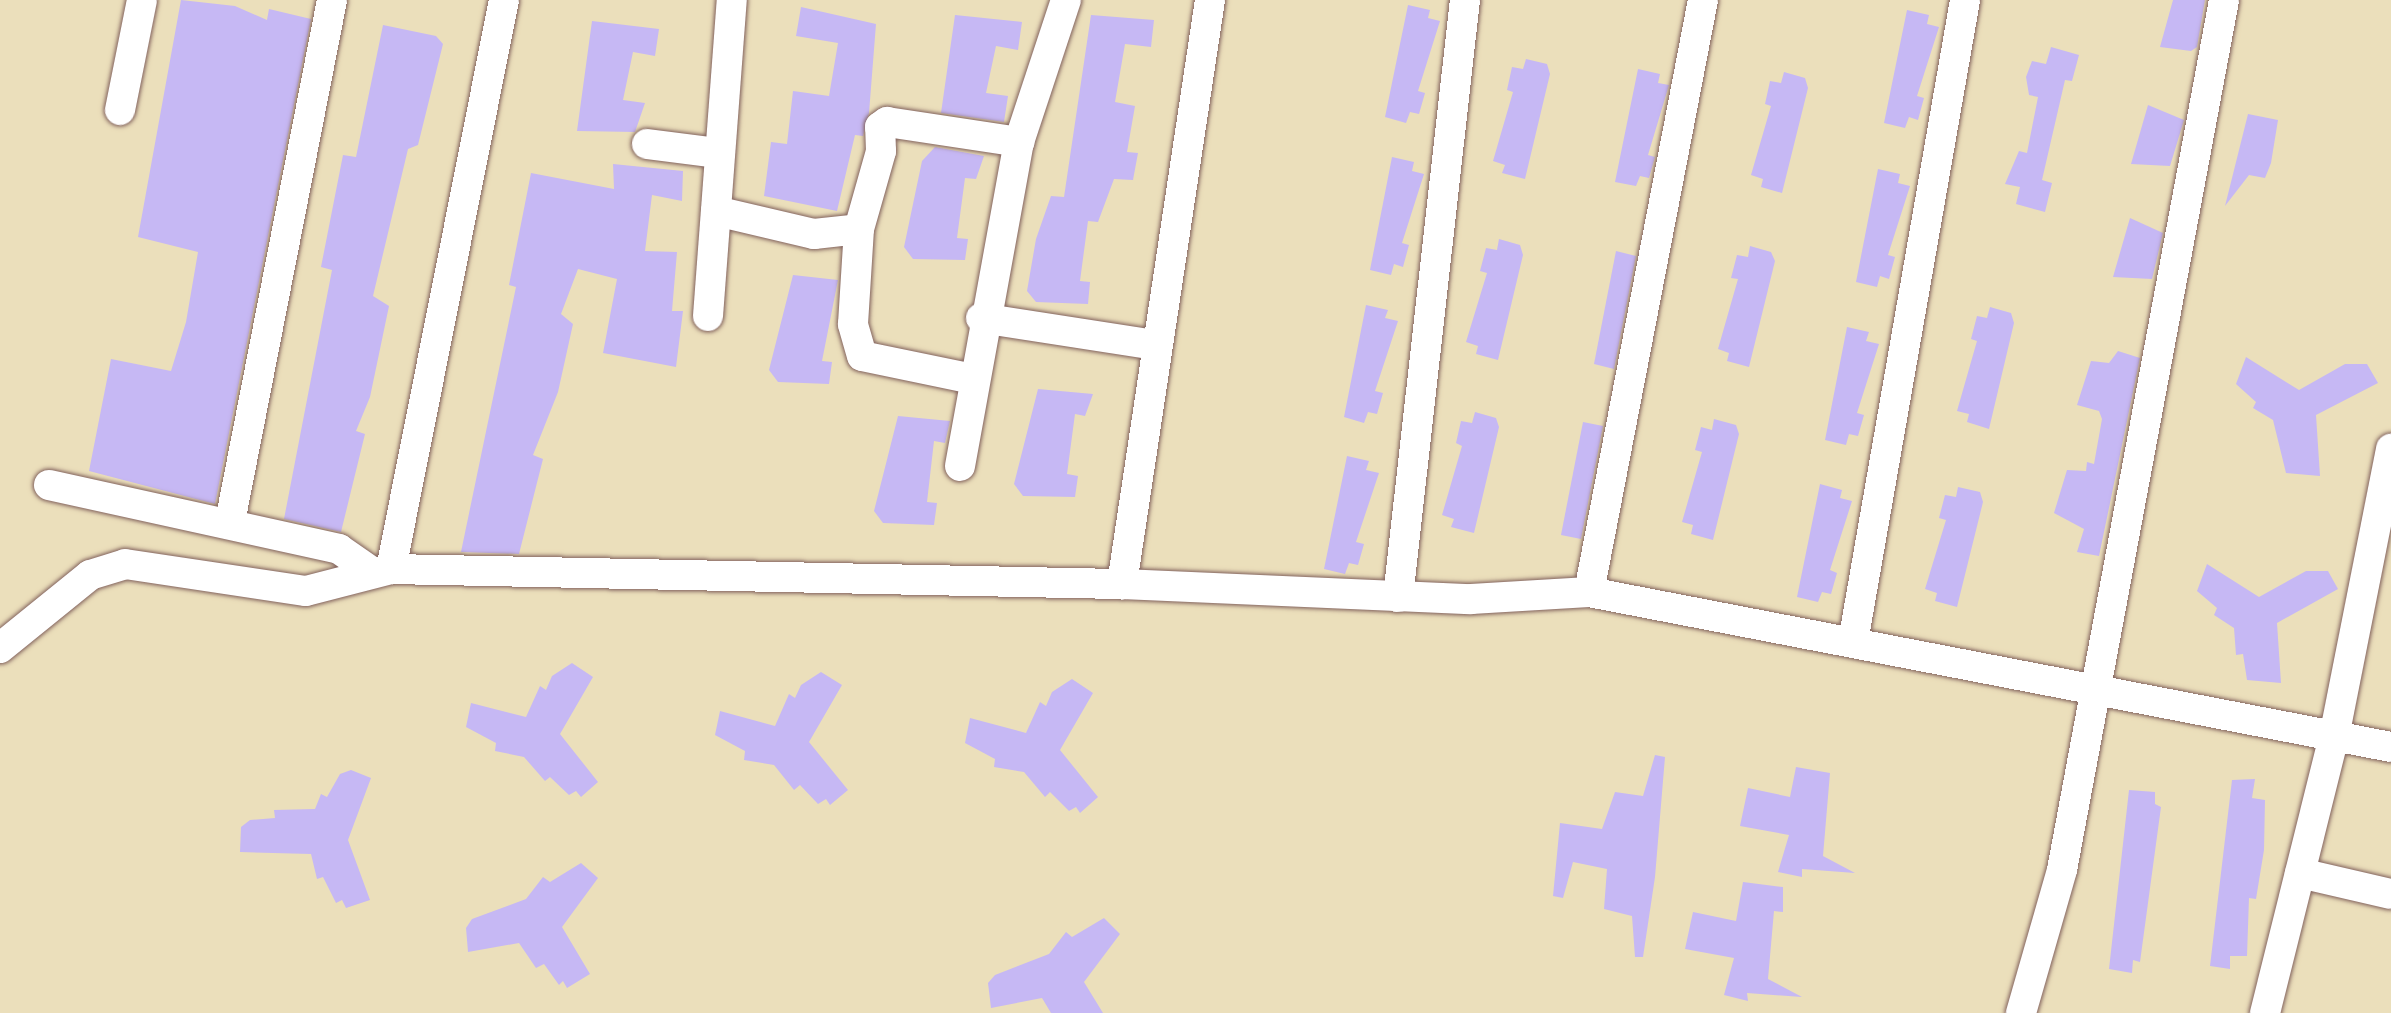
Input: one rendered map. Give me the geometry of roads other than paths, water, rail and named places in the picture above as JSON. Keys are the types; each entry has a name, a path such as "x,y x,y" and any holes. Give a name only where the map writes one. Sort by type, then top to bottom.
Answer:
{"street":[{"path":"120,110 142,0"},
{"path":"230,522 332,0"},
{"path":"381,570 504,0"},
{"path":"708,316 716,211 717,152 732,0"},
{"path":"960,466 982,318 1018,142 1066,0"},
{"path":"1122,584 1155,345 1209,0"},
{"path":"1398,597 1465,0"},
{"path":"1589,592 1703,0"},
{"path":"1853,642 1965,0"},
{"path":"2021,1013 2062,870 2224,0"},
{"path":"973,379 862,356 853,324 859,229 881,151 880,127 887,122 1018,142"},
{"path":"647,144 717,152"},
{"path":"716,211 814,234 859,229"},
{"path":"982,318 1155,345"},
{"path":"2265,1013 2334,737 2384,519 2391,449"},
{"path":"49,485 230,522 339,549 381,570"},
{"path":"0,648 106,567 159,567 299,591 348,584 381,570 1122,584 1398,597 1589,592 2095,687 2391,747"},
{"path":"2300,873 2391,894"}]}
